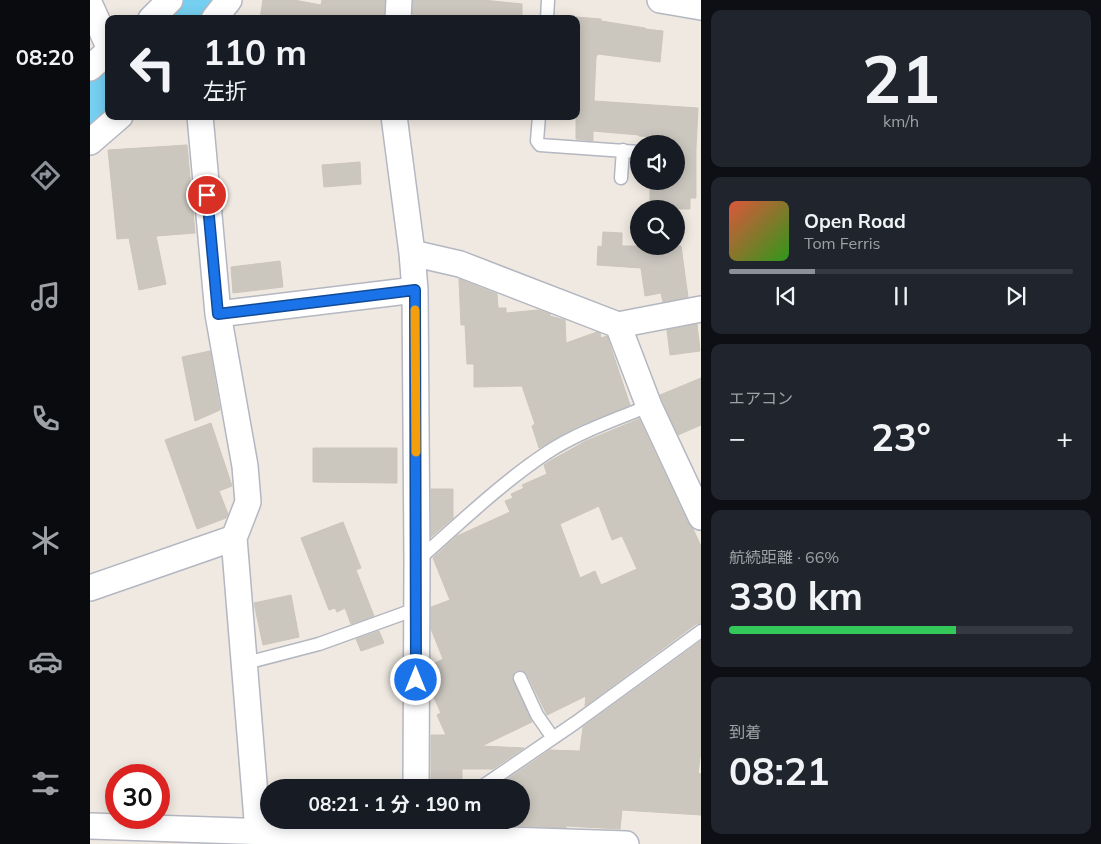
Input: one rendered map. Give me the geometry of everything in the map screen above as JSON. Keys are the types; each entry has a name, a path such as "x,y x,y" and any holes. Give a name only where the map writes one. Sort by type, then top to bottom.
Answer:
{"street":[{"path":"156,15 170,0"},
{"path":"217,15 229,0"},
{"path":"398,0 398,15"},
{"path":"660,0 701,7"},
{"path":"90,5 105,38"},
{"path":"90,68 105,55"},
{"path":"90,142 115,120"},
{"path":"200,120 218,314 245,466 248,502 234,538 246,663 258,832"},
{"path":"395,120 415,290 416,779"},
{"path":"412,253 460,264 618,325 701,309"},
{"path":"218,314 415,290"},
{"path":"618,325 649,406 701,517"},
{"path":"90,588 234,538"},
{"path":"90,826 258,832 414,834 626,844"}],"lane":[{"path":"547,15 548,0"},
{"path":"539,120 536,141 540,145 630,151"},
{"path":"621,178 623,150"},
{"path":"417,560 492,495 545,454 598,426 649,406"},
{"path":"246,663 319,644 416,609"},
{"path":"493,779 701,631"},
{"path":"520,678 536,715 553,738"}],"building":[{"path":"263,0 294,0 321,5 322,0 385,0 384,15 261,15"},
{"path":"413,0 483,0 522,4 522,15 412,15"},
{"path":"580,17 601,19 601,21 663,31 660,62 598,54 596,57 594,101 698,108 696,198 690,198 690,209 685,209 685,200 650,200 650,190 685,190 685,135 639,135 593,131 593,141 576,139 576,120 580,120"},
{"path":"187,145 195,233 156,236 166,284 139,290 129,238 117,239 108,150"},
{"path":"360,162 361,184 324,187 322,165"},
{"path":"603,232 622,233 622,246 630,246 630,255 682,255 688,297 663,302 661,293 645,296 641,268 597,265 598,246 602,247"},
{"path":"280,261 283,287 233,293 231,267"},
{"path":"459,279 497,294 498,308 506,308 506,313 538,310 565,320 566,343 597,332 600,333 601,338 607,336 630,405 579,426 539,448 532,426 535,424 522,386 474,387 474,364 467,364 465,325 461,325"},
{"path":"697,324 700,351 670,355 667,330"},
{"path":"210,351 220,410 195,421 182,357"},
{"path":"701,378 701,425 678,435 660,395"},
{"path":"639,419 688,523 701,546 701,623 696,624 585,706 586,696 547,715 527,674 521,670 516,671 512,677 513,681 532,722 482,746 524,748 493,769 462,769 462,779 431,779 431,735 446,735 437,715 441,713 432,693 440,689 431,665 443,659 431,629 431,607 450,600 433,558 457,536 510,512 505,501 513,498 511,494 524,488 522,485 547,474 544,465 586,441","holes":["599,506 612,540 622,536 637,569 601,585 595,571 580,578 560,524"]},
{"path":"211,423 232,486 219,491 228,514 226,518 197,529 165,440"},
{"path":"313,448 397,448 397,483 313,482"},
{"path":"431,489 453,489 453,518 431,537"},
{"path":"343,522 361,568 356,570 374,616 351,624 345,608 337,612 335,608 329,610 301,538"},
{"path":"291,595 299,637 263,645 254,603"},
{"path":"379,631 384,643 361,651 356,639"},
{"path":"701,641 701,751 698,773 701,774 701,815 622,810 620,829 530,826 530,779 508,779 550,750 580,751 583,727"}],"waterway":[{"path":"190,15 202,0"},
{"path":"90,111 105,97"}],"slow traffic":[{"path":"415,310 416,452"}],"route":[{"path":"207,195 218,314 415,290 416,680"}]}
